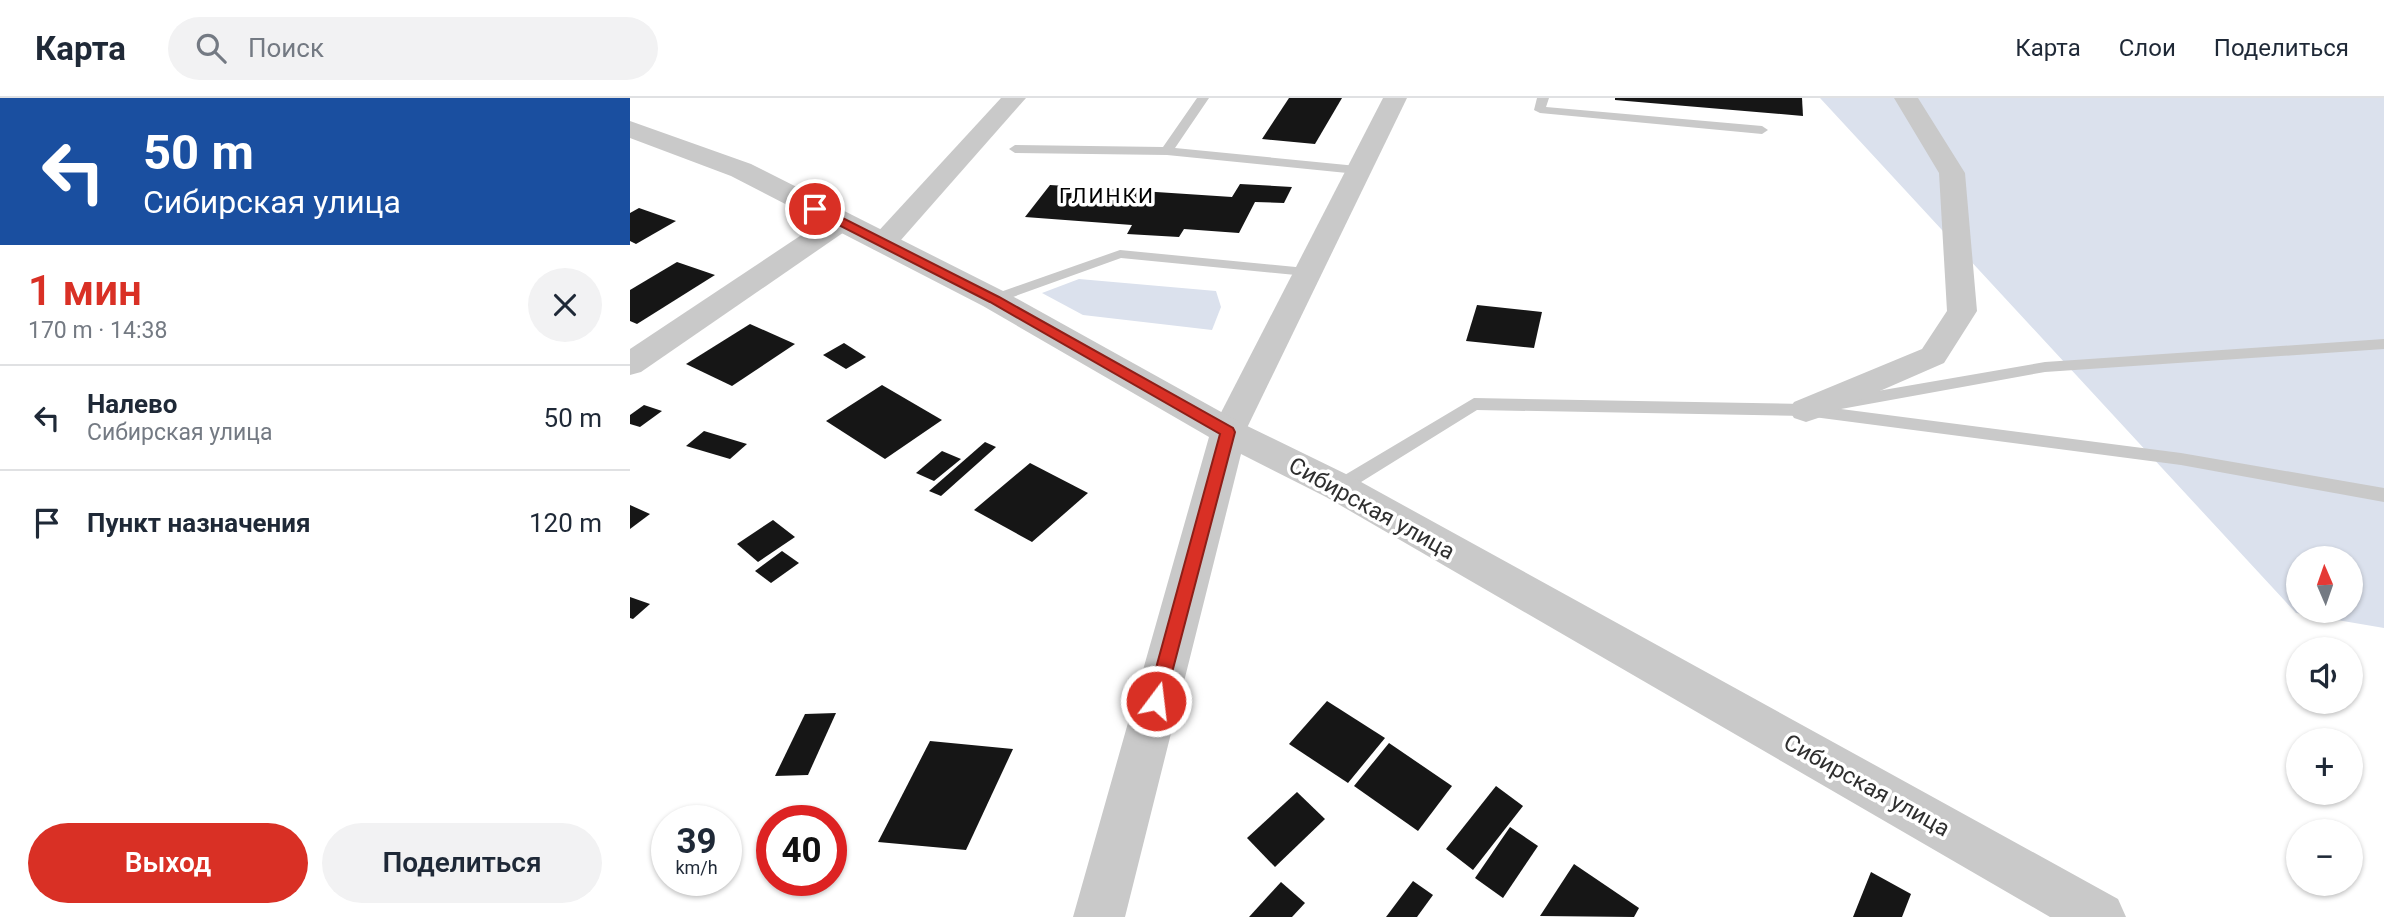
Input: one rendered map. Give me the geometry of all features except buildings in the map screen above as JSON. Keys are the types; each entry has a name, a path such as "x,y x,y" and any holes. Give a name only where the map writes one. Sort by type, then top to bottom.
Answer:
{"street":[{"path":"883,243 1014,98"},
{"path":"1099,917 1228,432 1395,98"},
{"path":"1806,410 1933,356 1962,312 1952,173 1906,98"},
{"name":"Сибирская улица","path":"630,129 741,170 995,299 1228,432 1339,487 2100,917"},
{"path":"630,364 840,222"}],"lane":[{"path":"1167,151 1203,98"},
{"path":"1543,98 1540,110 1762,130"},
{"path":"1015,149 1167,151 1357,170"},
{"path":"995,299 1120,254 1306,272"},
{"path":"1806,410 2045,367 2384,344"},
{"path":"1339,487 1474,404 1806,410 2181,459 2384,495"}],"shaded area":[{"path":"1820,98 2384,98 2384,628 2355,623 2363,623 2363,546 2286,546 2286,602"},
{"path":"1079,279 1216,291 1221,307 1212,330 1083,315 1042,293"}],"district":[{"name":"ГЛИНКИ","path":"1107,196"}],"route":[{"path":"815,209 995,299 1228,432 1156,701"}]}
